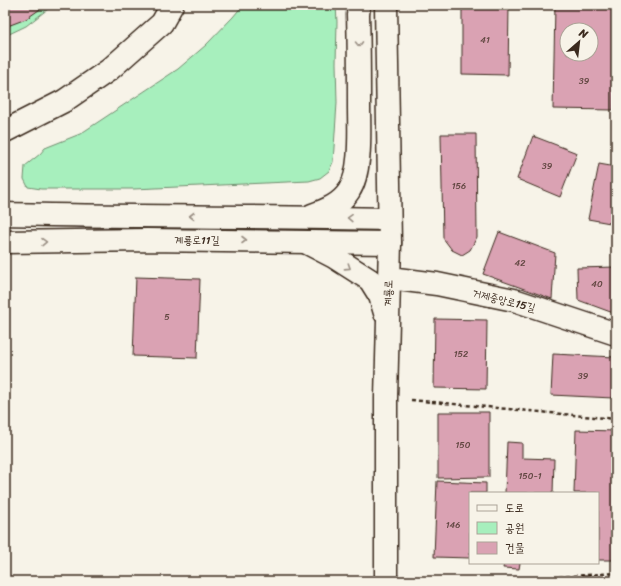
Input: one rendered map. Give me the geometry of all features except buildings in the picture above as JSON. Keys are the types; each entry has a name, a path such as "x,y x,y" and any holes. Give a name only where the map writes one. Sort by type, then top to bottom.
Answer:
{"street":[{"path":"5,131 64,101 109,70 162,23 172,5"},
{"path":"306,217 326,210 339,202 350,190 355,174 360,140 359,5"},
{"name":"계룡로","path":"386,5 390,243 386,398 386,581"},
{"path":"5,148 6,144 28,119"},
{"path":"6,212 84,216 306,217 389,220"},
{"name":"계룡로11길","path":"5,242 147,240 390,243"},
{"path":"302,241 334,257 370,280 380,296 388,320"},
{"name":"거제중앙로15길","path":"389,278 437,284 514,300 616,334"}],"path":[{"path":"386,398 616,419"},
{"path":"559,577 616,573"}],"green space":[{"path":"5,5 53,5 26,26 5,36"},
{"path":"243,5 336,5 337,103 333,162 329,171 320,178 309,181 134,189 41,189 28,187 24,179 25,166 45,148 80,134 178,69 206,45"}]}
